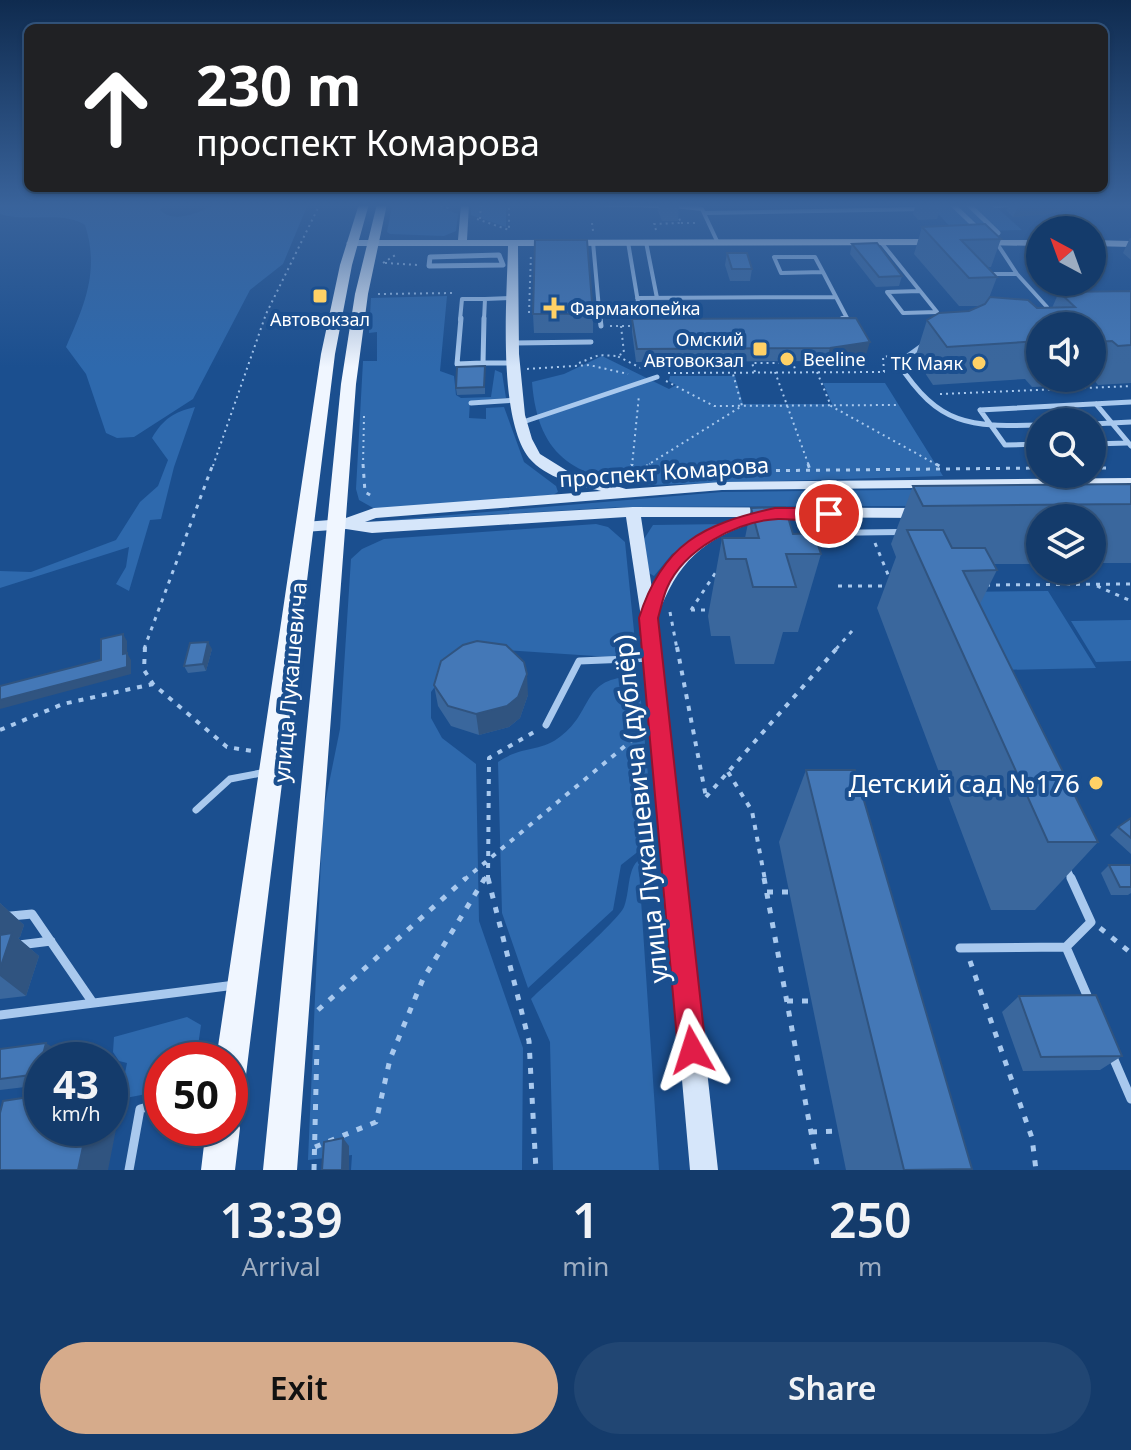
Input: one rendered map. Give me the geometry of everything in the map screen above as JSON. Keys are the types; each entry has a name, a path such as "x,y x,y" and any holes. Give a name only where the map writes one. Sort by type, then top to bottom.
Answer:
{"main road":[{"name":"улица Лукашевича","path":"234,1042 328,354 348,259"},
{"name":"улица Лукашевича","path":"280,1170 341,524 352,354 368,259"},
{"path":"512,259 514,362 520,423 533,453 563,474 573,487 567,500"},
{"path":"563,474 633,494"},
{"name":"проспект Комарова","path":"341,524 374,513 722,486 1131,482"},
{"path":"820,483 809,494 812,502 829,514"},
{"path":"633,512 659,613"},
{"name":"проспект Комарова","path":"304,527 341,524 372,528 633,512 944,513"},
{"name":"улица Лукашевича (дублёр)","path":"704,1170 653,658 659,586 678,558 705,537 775,513"},
{"path":"218,1170 221,1146"}],"street":[{"path":"430,259 429,266 503,265 500,259"}],"lane":[{"path":"595,259 601,326"},
{"path":"631,259 641,320 657,320"},
{"path":"649,259 657,298"},
{"path":"775,259 781,273 823,272"},
{"path":"816,259 847,318 831,318"},
{"path":"894,259 937,312 903,313 887,292 920,291"},
{"path":"1009,259 1017,274 1047,307 1034,309"},
{"path":"973,275 1017,274"},
{"path":"637,298 836,297"},
{"path":"513,298 462,299 457,364 514,362"},
{"path":"483,363 485,299"},
{"path":"514,343 591,342"},
{"path":"927,343 903,356 898,363 925,401 962,419 992,427 1026,426"},
{"path":"520,423 657,377"},
{"path":"471,403 517,400"},
{"path":"1026,444 1005,445 980,410 1131,402"},
{"path":"1096,404 1130,444"},
{"path":"1106,423 1131,422"},
{"path":"1106,444 1130,444"},
{"path":"820,533 902,532"},
{"path":"546,725 579,661 653,658"},
{"path":"196,810 230,779 271,761"},
{"path":"963,948 1066,947 1091,922 1059,853"},
{"path":"0,917 32,914 94,1003"},
{"path":"18,945 51,941"},
{"path":"1066,947 1095,1016"},
{"path":"0,1015 242,984"},
{"path":"1107,1044 1131,1099"},
{"path":"129,1170 140,1109 144,1108"}],"path":[{"path":"271,761 227,747 153,684 144,670 142,654 171,585 266,314 293,259"},
{"path":"377,263 391,259"},
{"path":"529,307 531,259"},
{"path":"1084,296 1089,301"},
{"path":"617,356 624,353 621,326"},
{"path":"578,364 599,355 617,356 714,406 896,405"},
{"path":"755,372 752,363 793,363 796,372"},
{"path":"527,369 578,364 606,365 647,382 636,399 631,475"},
{"path":"732,372 742,406"},
{"path":"775,372 810,470"},
{"path":"817,372 831,406 944,468"},
{"path":"666,373 884,372"},
{"path":"931,395 1131,386"},
{"path":"611,479 624,480 742,406"},
{"path":"364,407 362,483 365,492 385,502"},
{"path":"838,586 893,586 871,532"},
{"path":"711,610 691,610 722,562"},
{"path":"986,585 1094,584 1131,601"},
{"path":"1106,584 1131,584"},
{"path":"659,613 706,797 853,630"},
{"path":"0,730 63,704 153,684"},
{"path":"317,1026 317,1011 486,861 659,719"},
{"path":"536,1170 529,1041 487,876 486,861 489,758 546,725"},
{"path":"728,772 752,811 818,1170"},
{"path":"315,1147 376,1122 390,1059 423,979 487,876"},
{"path":"767,892 789,892"},
{"path":"1091,922 1131,953"},
{"path":"963,948 1032,1138 1036,1170"},
{"path":"787,1001 811,1001"},
{"path":"314,1170 317,1041"},
{"path":"811,1132 838,1131"}],"shaded area":[{"path":"91,259 285,259 283,264 250,290 193,399 134,437 117,438 106,433 86,374 66,347 84,303"},
{"path":"447,296 440,371 454,376 456,395 461,398 491,397 495,370 502,373 506,398 470,401 469,418 486,419 486,408 504,407 524,462 556,486 558,492 553,495 375,509 359,500 356,489 363,361 377,361 377,332 369,333 371,298"},
{"path":"602,356 669,389 676,385 669,381 670,376 735,376 743,404 832,404 823,383 885,383 943,476 651,485 602,477 566,460 553,447 536,409 532,382 564,374"},
{"path":"195,407 174,467 161,519 150,520 129,591 116,584 126,567 129,547 0,588 0,571 31,572 116,540 140,502 158,486 168,460 152,438 170,417"},
{"path":"1131,487 1131,505 622,507 367,522 722,492"},
{"path":"596,524 608,527 625,542 636,651 610,657 491,649 447,670 431,692 431,718 442,738 476,764 479,921 523,1048 522,1170 351,1170 352,1155 308,1160 323,813 340,729 351,559 362,549 384,539"},
{"path":"726,524 672,554 654,576 649,573 644,539 653,525"},
{"path":"1048,591 1096,668 999,670 959,592"},
{"path":"1131,620 1131,661 1096,662 1071,621"},
{"path":"629,677 639,680 654,839 621,865 613,910 528,988 502,913 498,762 561,736 579,717 595,690 614,679"},
{"path":"654,854 655,868 639,870 659,1170 553,1170 550,1042 531,999 619,914 624,907 633,867 644,856"},
{"path":"187,1017 201,1025 199,1042 144,1042 144,1094 128,1098 128,1042 114,1042 114,1037"}],"building":[{"path":"534,259 589,259 593,314 533,314"},
{"path":"729,259 749,259 752,269 732,269"},
{"path":"864,259 889,259 902,276 879,277"},
{"path":"951,259 979,259 997,277 969,278"},
{"path":"1106,291 1131,291 1131,345 1118,346 1112,341 1106,341 1106,312 1026,312 1026,342 947,347 927,320 939,313 969,311 985,304 990,297 1028,300 1037,308 1075,307 1063,296 1106,296"},
{"path":"856,318 870,342 830,348 637,349 632,319"},
{"path":"485,366 484,387 456,388 457,367"},
{"path":"1106,484 1131,484 1131,504 923,506 913,486 1106,488"},
{"path":"785,507 793,534 814,533 821,554 786,554 796,587 753,587 746,559 726,559 722,538 759,538 751,508"},
{"path":"907,530 943,530 952,548 985,548 997,570 963,571 1098,842 1048,842"},
{"path":"123,634 123,654 127,653 127,667 0,700 0,686 101,660 101,639"},
{"path":"477,641 506,645 524,662 527,674 518,697 507,706 476,714 448,706 434,685 441,661 463,645"},
{"path":"208,642 203,664 184,666 190,643"},
{"path":"806,770 855,770 972,1169 904,1170"},
{"path":"1131,818 1131,838 1118,827"},
{"path":"1109,865 1131,865 1131,887 1120,887"},
{"path":"12,933 0,969 0,935"},
{"path":"1096,995 1122,1056 1041,1057 1019,996"},
{"path":"24,1046 24,1076 0,1079 0,1049"},
{"path":"24,1098 24,1146 83,1146 78,1170 0,1170 0,1113 3,1101"},
{"path":"343,1138 342,1170 322,1170 324,1142"}],"place":[{"name":"Автовокзал","path":"320,296"},
{"name":"Фармакопейка","path":"554,308"},
{"name":"Омский Автовокзал","path":"760,349"},
{"name":"Beeline","path":"787,359"},
{"name":"ТК Маяк","path":"979,363"},
{"name":"Детский сад №176","path":"1096,783"}],"route":[{"path":"692,1050 649,618 659,586 678,558 705,537 737,522 775,513 829,514"}]}
